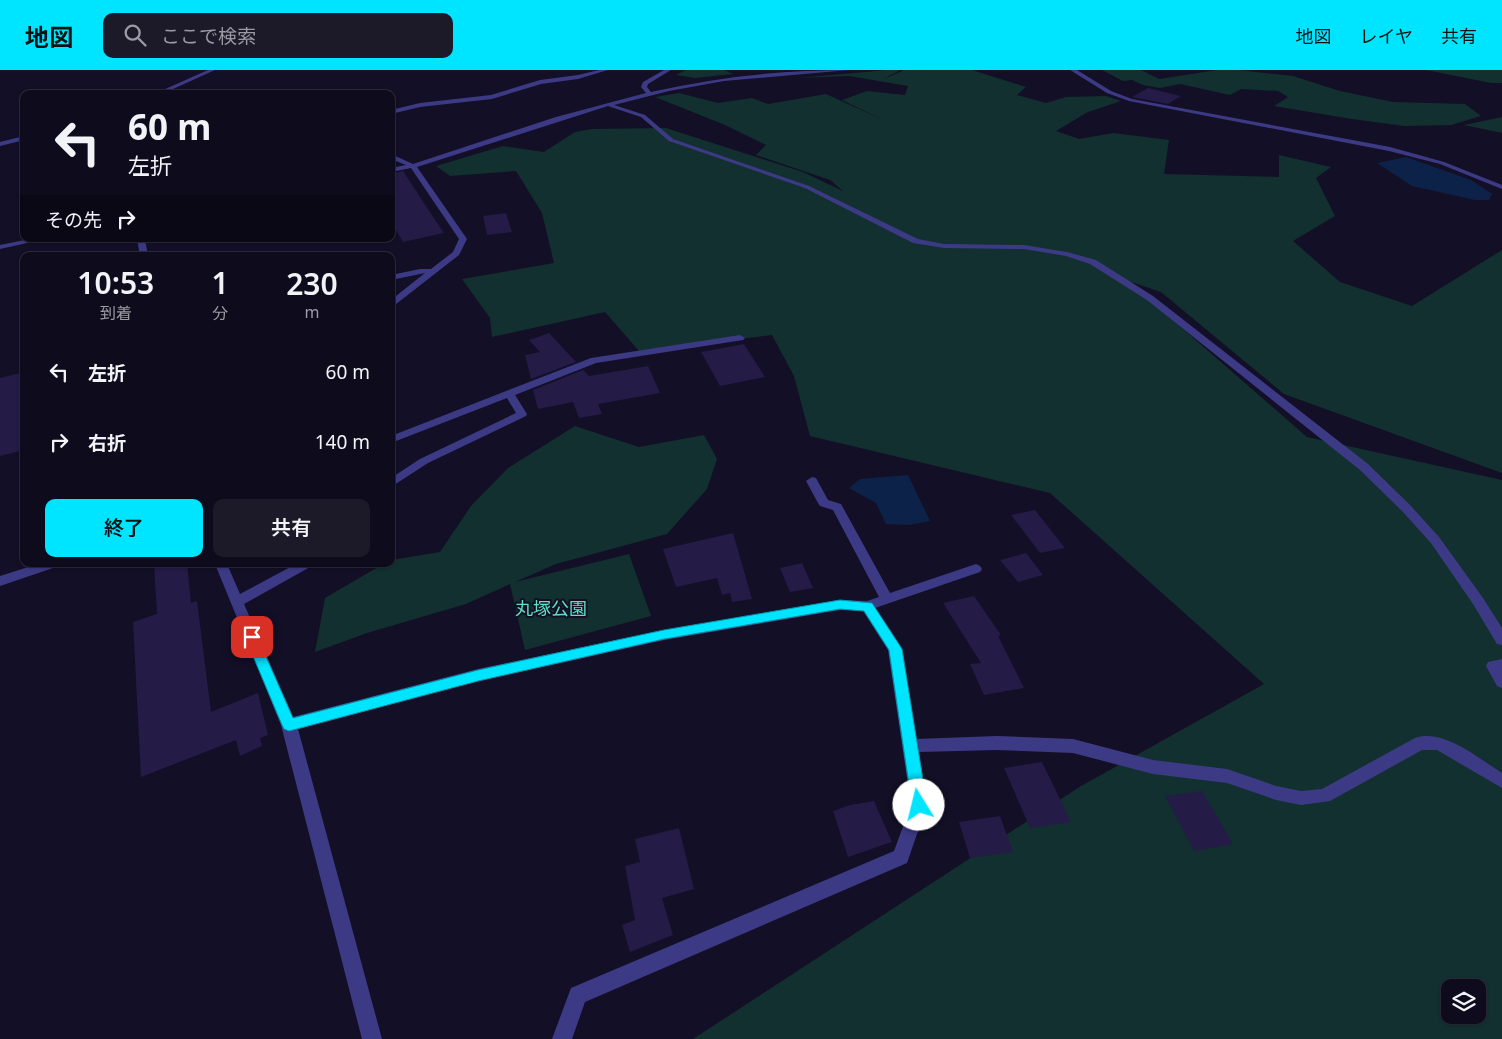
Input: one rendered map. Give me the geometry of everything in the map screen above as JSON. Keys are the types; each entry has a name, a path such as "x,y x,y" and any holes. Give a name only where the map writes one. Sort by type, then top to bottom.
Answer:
{"street":[{"path":"166,90 212,70"},
{"path":"395,111 420,105 492,97 540,82 578,77 605,70"},
{"path":"650,94 644,87 645,83 668,70"},
{"path":"395,169 413,166 540,124 650,94 742,77 846,70"},
{"path":"1073,70 1109,92 1131,100 1390,149 1442,163 1502,186"},
{"path":"610,105 643,116 671,140 765,171 807,188 916,241 944,246 1024,247 1068,254 1093,262 1150,298 1364,467 1406,508 1435,540 1478,601 1502,640"},
{"path":"0,144 20,139"},
{"path":"395,158 413,166 464,238 456,253 395,301"},
{"path":"0,247 26,242"},
{"path":"395,277 420,271 434,271"},
{"path":"395,438 594,360 740,338"},
{"path":"395,480 424,461 522,414 509,394"},
{"path":"812,482 824,502 837,506 887,599"},
{"path":"0,581 43,567"},
{"path":"222,567 289,725 372,1039"},
{"path":"237,602 301,567"},
{"path":"289,725 478,676 664,634 840,605 867,606 976,569"},
{"path":"562,1039 578,996 901,857 919,805 895,649 867,606"},
{"path":"1502,665 1492,666 1502,682"},
{"path":"910,746 997,743 1073,746 1153,767 1228,776 1276,793 1301,798 1324,796 1420,743 1439,743 1502,782"}],"green space":[{"path":"686,70 724,70 733,74 695,78 676,75"},
{"path":"900,70 884,79 904,70 972,70 1026,87 1017,95 1046,103 1066,97 1106,96 1121,101 1088,112 1056,131 1079,139 1113,133 1169,140 1164,174 1279,177 1279,155 1331,167 1316,178 1335,216 1293,241 1340,282 1412,306 1502,250 1502,473 1284,394 1161,292 1128,281 1307,437 1502,480 1502,1039 693,1039 1081,786 1264,684 1050,493 810,436 794,376 772,335 639,351 605,312 492,337 490,318 462,279 554,263 542,213 516,171 450,176 436,166 503,146 544,152 575,132 592,129 666,128 803,172 843,191 830,180 756,155 766,145 725,125 655,97 679,93 718,103 752,98 768,104 826,94 881,119 842,100 867,91 905,95 908,86 849,76 798,78"},
{"path":"1102,70 1141,70 1159,79 1217,70 1238,70 1293,76 1340,91 1393,102 1465,104 1481,116 1451,125 1404,126 1274,106 1288,97 1278,91 1241,89 1230,95 1180,84 1160,88 1143,85 1132,80 1123,81"},
{"path":"1426,70 1502,70 1502,83 1491,83"},
{"path":"1502,117 1502,133 1464,125"},
{"name":"丸塚公園","path":"575,426 639,447 704,435 717,459 707,489 667,534 556,564 515,582 629,554 651,616 525,650 510,584 466,604 367,633 315,652 325,598 378,567 395,567 395,559 440,552 471,506 508,468"}],"water":[{"path":"1406,157 1471,180 1492,194 1489,200 1475,200 1412,186 1377,163"},
{"path":"908,475 930,521 909,525 886,524 876,503 849,488 860,479"}],"building":[{"path":"1148,88 1181,96 1168,104 1132,97"},
{"path":"403,171 444,233 403,242 395,228 395,173"},
{"path":"506,213 512,232 487,235 483,216"},
{"path":"549,333 576,362 531,379 525,355 540,352 529,340"},
{"path":"744,344 765,377 720,386 701,352"},
{"path":"648,366 660,393 598,404 602,414 579,418 573,402 538,409 533,390 583,370 589,376"},
{"path":"20,373 20,451 0,456 0,378"},
{"path":"1035,510 1065,548 1040,553 1011,515"},
{"path":"733,533 752,599 732,602 730,593 722,595 717,578 676,587 663,549"},
{"path":"1026,553 1043,575 1018,582 1000,560"},
{"path":"802,563 813,588 790,592 780,568"},
{"path":"154,567 187,567 191,603 197,601 211,712 258,693 268,735 260,738 262,746 240,756 236,740 141,777 133,622 157,614"},
{"path":"974,596 1001,635 998,636 1024,688 984,695 970,664 981,663 943,603"},
{"path":"1042,762 1071,822 1030,828 1004,768"},
{"path":"1202,791 1233,844 1194,851 1165,796"},
{"path":"874,801 892,842 848,857 833,811 850,805"},
{"path":"1000,816 1013,852 970,858 959,822"},
{"path":"679,828 694,889 662,898 673,935 630,952 622,925 635,920 625,866 640,862 635,839"}],"route":[{"path":"252,637 289,725 478,676 664,634 840,605 867,606 895,649 919,805"}]}
